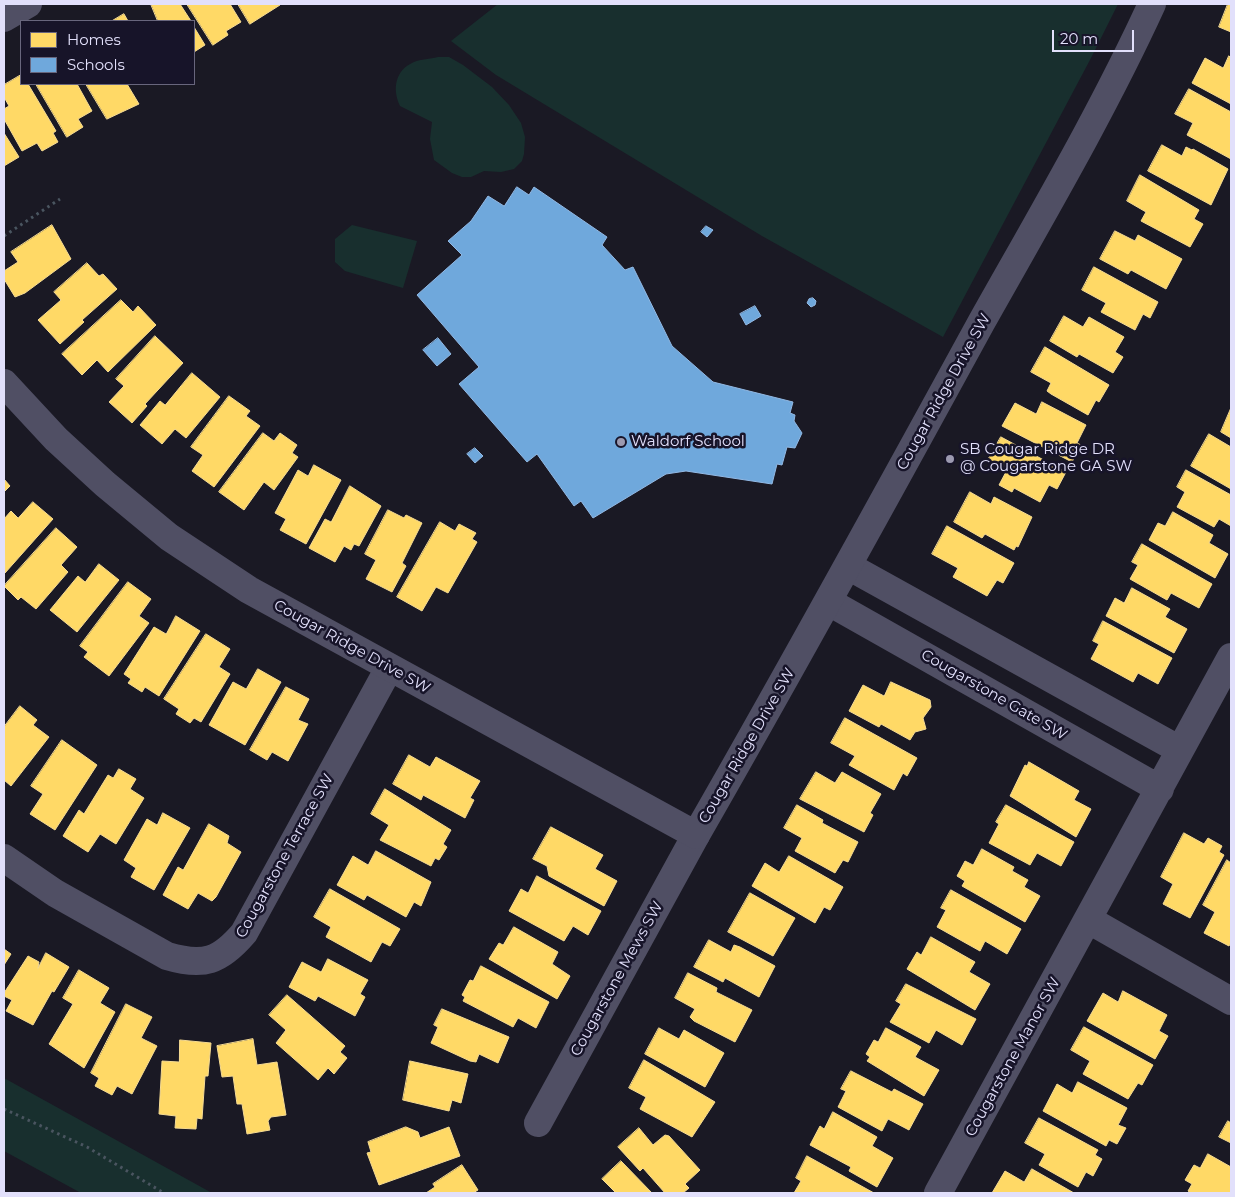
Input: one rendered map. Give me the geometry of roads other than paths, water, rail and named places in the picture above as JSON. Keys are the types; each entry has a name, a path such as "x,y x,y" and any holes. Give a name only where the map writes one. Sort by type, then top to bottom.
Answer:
{"street":[{"path":"4,18 28,4"},
{"name":"Cougar Ridge Drive SW","path":"4,383 56,439 105,484 169,537 249,590 696,836 829,602 1070,163 1135,42 1152,4"},
{"path":"848,566 1180,750"},
{"name":"Cougarstone Gate SW","path":"829,602 1160,789"},
{"name":"Cougarstone Manor SW","path":"938,1193 1089,920 1231,657"},
{"name":"Cougarstone Terrace SW","path":"4,858 55,893 168,956 187,962 210,961 229,951 244,933 389,668"},
{"name":"Cougarstone Mews SW","path":"538,1123 696,836"},
{"path":"1089,920 1231,1001"}],"place":[{"name":"Waldorf School","path":"621,442"},
{"name":"SB Cougar Ridge DR @ Cougarstone GA SW","path":"950,459"}]}
